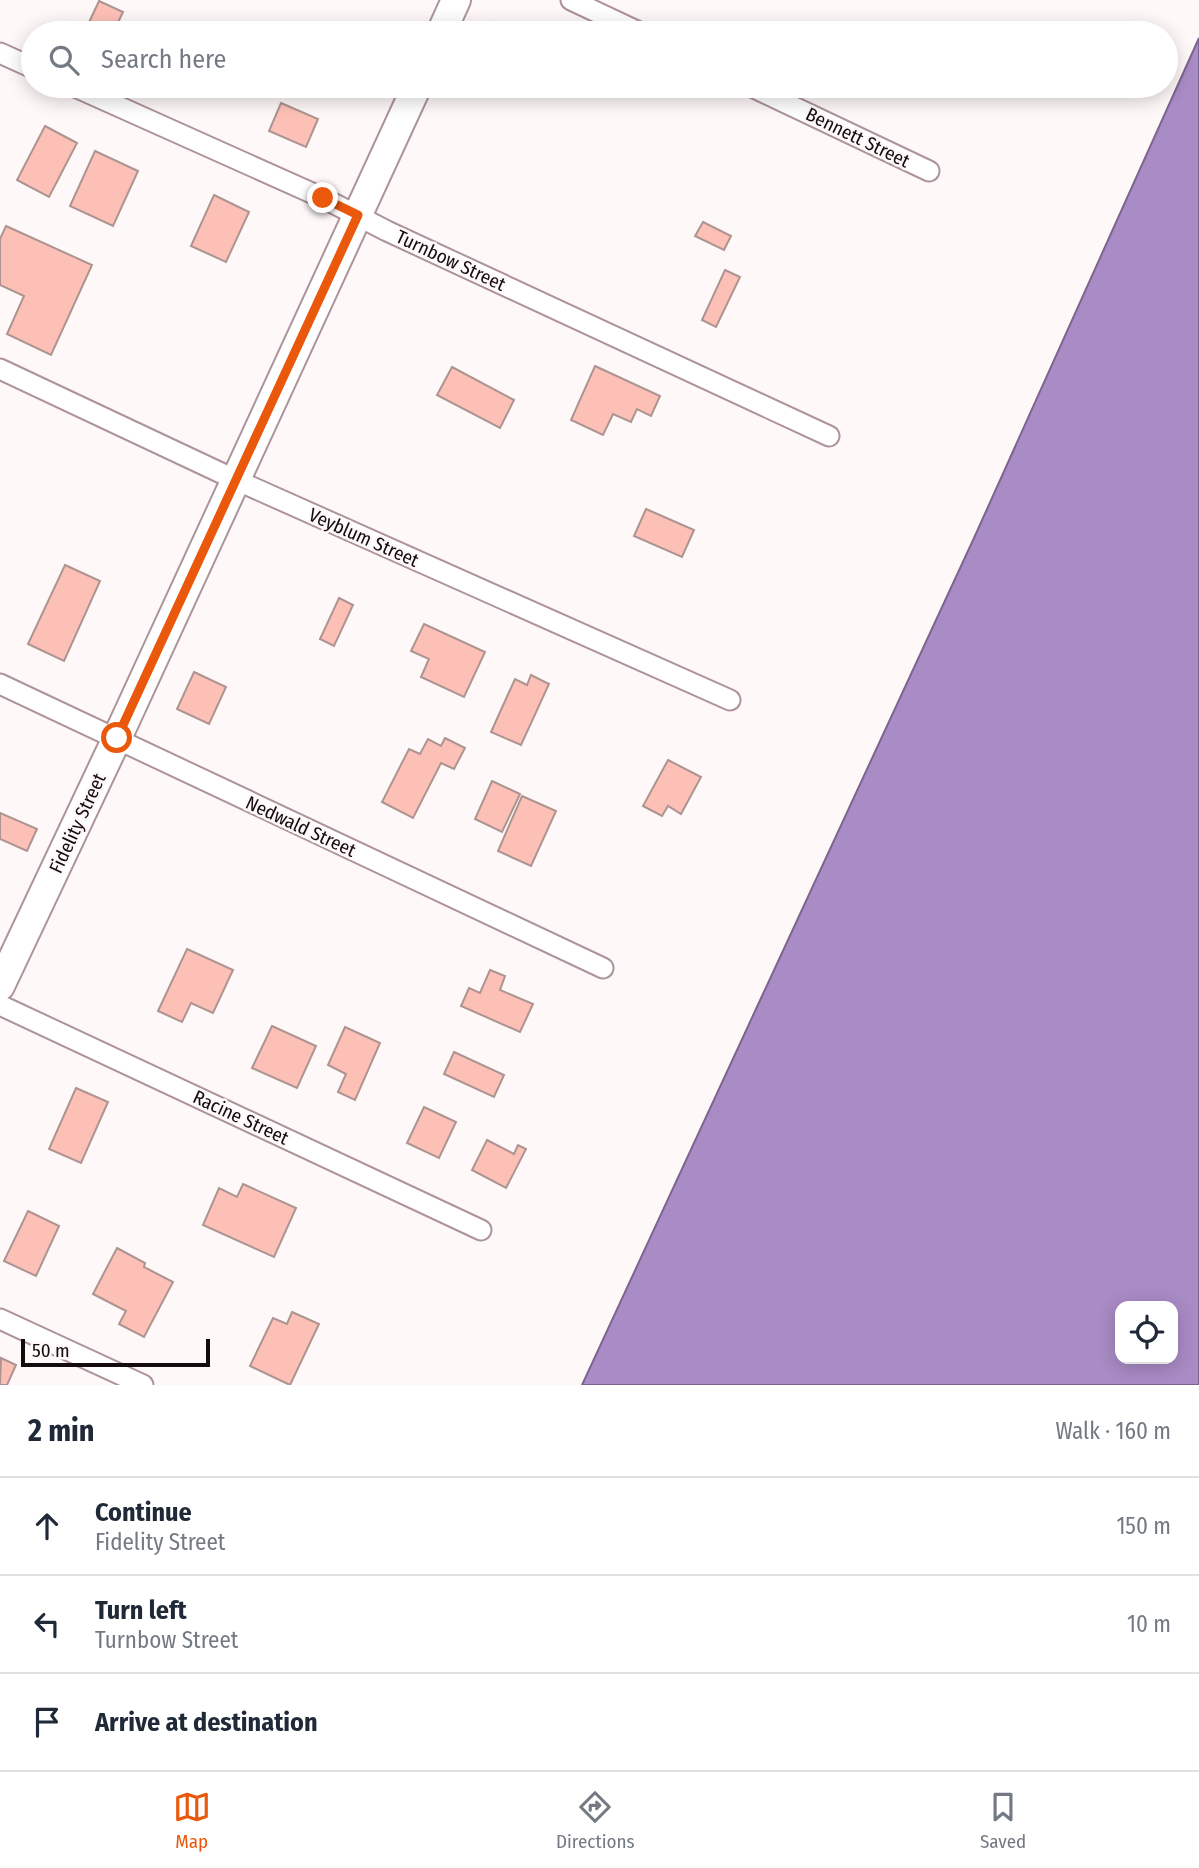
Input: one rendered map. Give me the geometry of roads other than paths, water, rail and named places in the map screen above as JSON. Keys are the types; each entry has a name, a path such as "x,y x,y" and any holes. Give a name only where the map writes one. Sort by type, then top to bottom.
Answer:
{"main road":[{"path":"446,21 456,0"},
{"name":"Fidelity Street","path":"0,986 412,98"}],"street":[{"path":"571,0 615,21"},
{"path":"0,53 21,63"},
{"name":"Turnbow Street","path":"100,98 358,215 829,436"},
{"name":"Bennett Street","path":"775,98 929,171"},
{"name":"Veyblum Street","path":"0,369 236,480 730,700"},
{"name":"Nedwald Street","path":"0,684 603,968"},
{"name":"Racine Street","path":"0,1005 481,1230"},
{"path":"0,1319 143,1385"}]}
